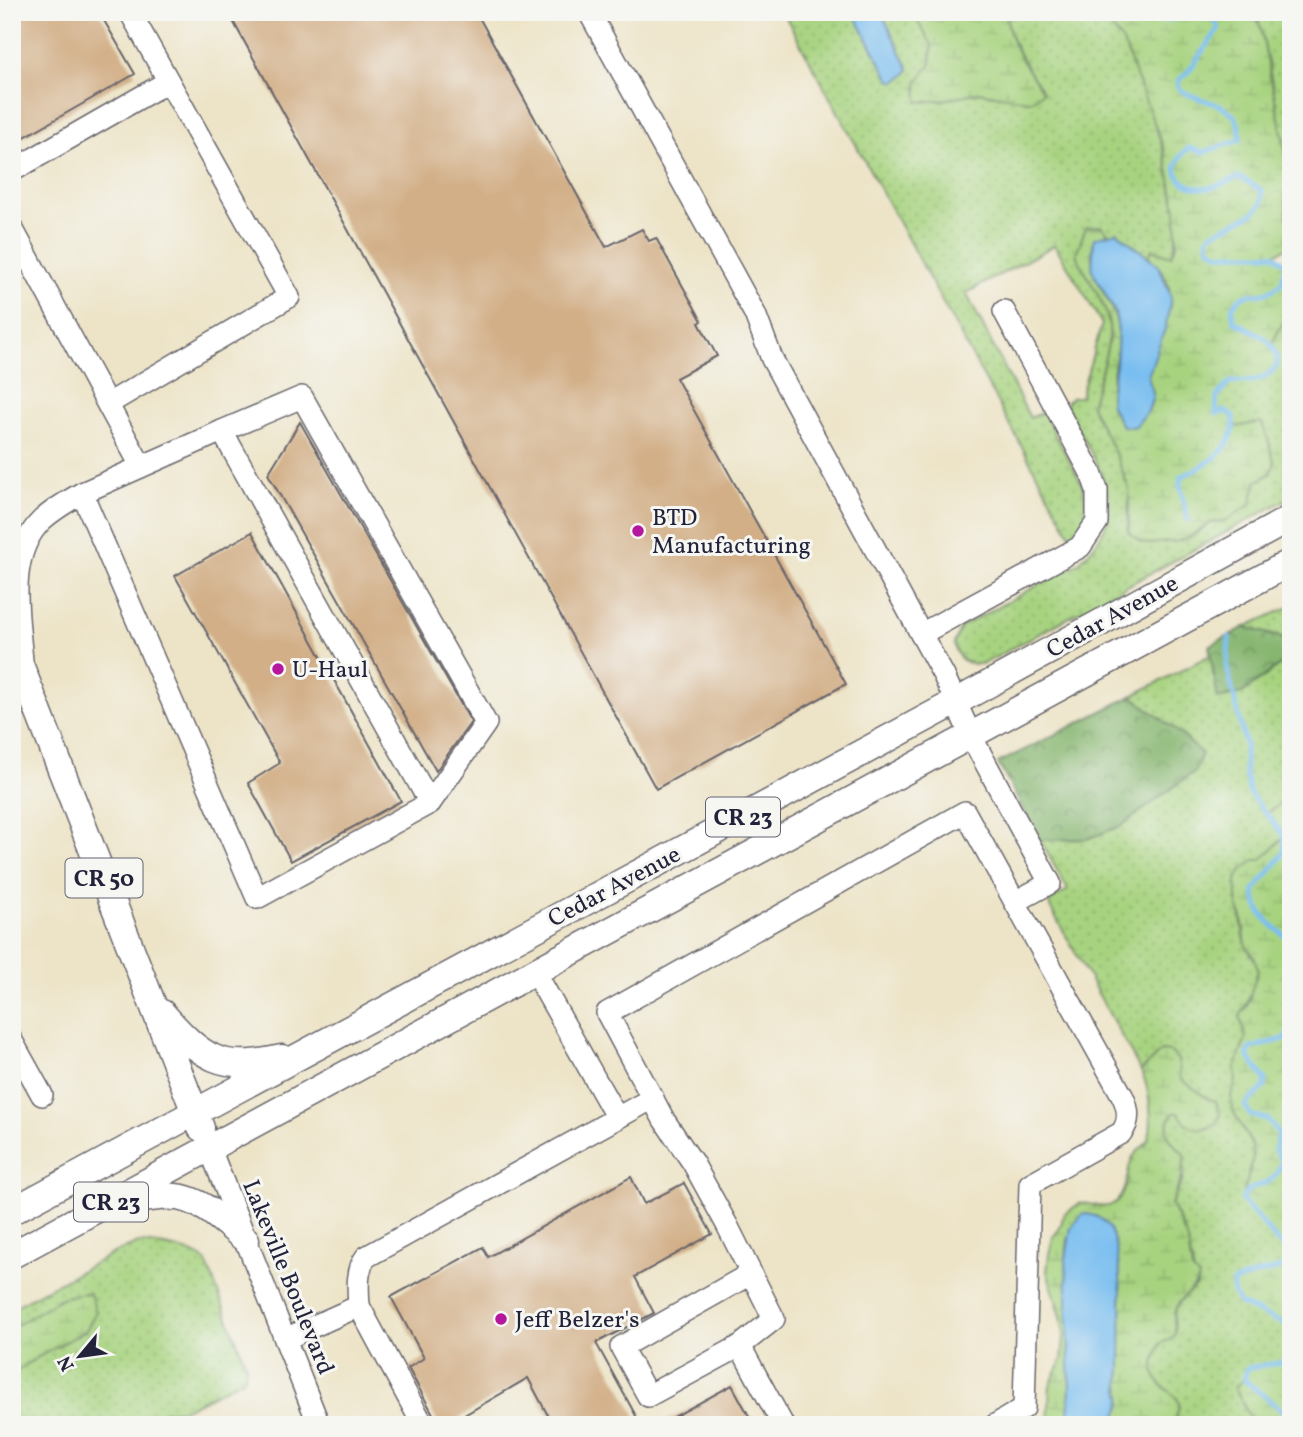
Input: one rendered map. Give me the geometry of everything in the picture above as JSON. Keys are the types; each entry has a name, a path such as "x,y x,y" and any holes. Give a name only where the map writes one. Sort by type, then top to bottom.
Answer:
{"main road":[{"name":"Cedar Avenue","path":"195,1112 956,702 1291,518"},
{"name":"Cedar Avenue","path":"210,1149 1291,562"},
{"name":"CR 50","path":"12,644 210,1149"},
{"path":"150,999 197,1050 214,1060 255,1064 308,1052"},
{"name":"CR 23","path":"12,1211 195,1112"},
{"name":"CR 23","path":"12,1255 210,1149"},
{"path":"93,1212 155,1196 189,1198 210,1210 246,1240"}],"street":[{"path":"108,404 289,297 130,12"},
{"path":"589,12 755,314 772,359 921,634 971,736 1050,883 1015,902"},
{"path":"12,171 167,82"},
{"path":"12,228 141,466"},
{"path":"921,634 1080,547 1097,522 1097,490 1091,473 1004,311"},
{"path":"22,669 17,595 20,564 27,541 40,522 60,505 82,493 302,397 486,723 430,803 257,898 82,493"},
{"path":"222,431 430,803"},
{"path":"750,1274 621,1347 648,1396 740,1346 774,1319 727,1225 607,1013 965,812 1123,1097 1128,1112 1121,1133 1030,1184 1024,1408 995,1425"},
{"path":"535,972 617,1118"},
{"path":"12,1041 42,1095"},
{"path":"423,1425 359,1306 361,1264 366,1257 653,1098"},
{"name":"Lakeville Boulevard","path":"210,1149 319,1425"},
{"path":"285,1339 359,1306"},
{"path":"740,1346 783,1425"}],"green space":[{"path":"783,12 853,12 890,80 909,69 881,12 912,12 932,44 931,64 917,82 919,102 979,92 1030,101 1043,92 1014,43 1007,22 1007,12 1099,12 1123,41 1131,58 1161,140 1174,192 1177,217 1176,238 1171,256 1152,250 1149,257 1117,232 1109,234 1101,226 1082,241 1076,254 1099,297 1109,325 1106,354 1091,406 1117,457 1129,489 1128,529 1148,544 1178,541 1194,535 1210,523 1227,520 1251,504 1256,482 1270,474 1275,463 1266,433 1261,423 1235,428 1216,414 1216,399 1230,382 1256,381 1267,377 1272,343 1286,317 1291,287 1291,497 985,663 969,663 961,658 954,643 961,627 1077,564 1103,532 1108,518 1106,488 1101,472 1066,403 1072,397 1080,397 1102,324 1055,245 966,293 1030,418 1043,412 1081,482 1085,497 1084,519 1072,538"},
{"path":"912,12 1007,12 1007,22 1014,43 1043,92 1030,101 979,92 918,102 917,82 931,64 932,45"},
{"path":"1099,12 1255,12 1261,29 1288,163 1285,197 1291,246 1274,254 1286,264 1285,275 1291,287 1286,317 1272,343 1277,353 1277,366 1261,378 1230,382 1218,396 1215,408 1216,413 1225,411 1233,416 1235,427 1261,422 1275,463 1270,474 1256,482 1251,504 1227,520 1210,523 1188,538 1178,541 1148,544 1129,533 1129,489 1117,457 1091,406 1106,354 1109,325 1104,307 1076,254 1086,227 1101,226 1109,234 1094,238 1092,257 1097,278 1118,331 1111,399 1122,426 1148,411 1153,395 1148,374 1168,314 1169,286 1162,272 1149,257 1152,249 1171,256 1177,244 1176,210 1164,149 1123,42"},
{"path":"1255,12 1291,12 1291,193 1285,197 1288,163 1261,29"},
{"path":"1291,606 1291,804 1285,801 1285,837 1261,860 1238,908 1246,945 1257,963 1258,970 1251,994 1240,1016 1246,1038 1235,1068 1236,1083 1231,1096 1232,1109 1252,1146 1253,1158 1248,1172 1278,1242 1291,1250 1291,1263 1280,1269 1240,1279 1240,1304 1291,1327 1291,1361 1247,1368 1244,1380 1235,1387 1253,1425 1177,1425 1177,1399 1157,1379 1154,1370 1155,1358 1161,1343 1174,1334 1176,1307 1197,1285 1184,1230 1171,1204 1183,1180 1184,1154 1170,1140 1167,1126 1173,1113 1179,1113 1208,1129 1217,1124 1220,1115 1216,1101 1208,1099 1180,1079 1178,1060 1156,1056 1141,1071 1050,907 1049,901 1068,890 1040,840 1087,839 1183,736 1132,696 1212,654 1213,676 1242,693 1288,659 1287,642 1245,627"},
{"path":"1245,627 1280,637 1287,642 1288,659 1242,693 1218,699 1209,646"},
{"path":"1132,696 1202,754 1195,771 1121,826 1087,839 1040,840 998,763"},
{"path":"1285,801 1291,804 1291,1250 1278,1242 1242,1200 1253,1158 1252,1145 1232,1109 1231,1096 1236,1082 1235,1068 1246,1038 1240,1016 1247,1006 1258,970 1254,957 1246,946 1238,908 1236,880 1242,870 1255,860 1261,860 1284,837 1266,814"},
{"path":"1161,1051 1171,1052 1178,1060 1181,1079 1208,1099 1216,1101 1220,1115 1217,1124 1200,1129 1186,1123 1179,1113 1173,1113 1167,1126 1170,1140 1184,1154 1182,1174 1171,1204 1188,1241 1192,1270 1199,1277 1195,1286 1177,1305 1174,1316 1175,1334 1161,1343 1155,1358 1154,1370 1157,1379 1177,1399 1177,1425 1107,1425 1118,1414 1122,1399 1118,1260 1107,1225 1098,1217 1083,1214 1068,1239 1066,1258 1070,1390 1068,1417 1075,1425 1048,1425 1050,1385 1062,1360 1064,1335 1047,1272 1053,1237 1060,1228 1064,1214 1081,1203 1105,1206 1113,1204 1121,1196 1132,1158 1146,1143 1150,1133 1150,1105 1141,1071"},
{"path":"139,1243 183,1250 206,1261 246,1365 245,1378 183,1410 166,1411 152,1425 12,1425 12,1375 26,1364 86,1330 61,1298 12,1328 12,1308 114,1253"},
{"path":"1291,1263 1291,1327 1240,1304 1233,1292 1233,1283"},
{"path":"90,1294 96,1312 86,1330 26,1364 12,1375 12,1328 61,1298"},
{"path":"1291,1361 1291,1425 1253,1425 1235,1387 1244,1380 1247,1368"}],"water":[{"path":"853,12 881,12 909,69 896,82 890,80"},
{"path":"1117,232 1159,266 1171,297 1166,326 1148,376 1153,396 1148,411 1135,427 1122,426 1111,406 1110,394 1116,365 1118,331 1115,312 1092,270 1094,238"},
{"path":"1083,1214 1098,1217 1109,1228 1118,1257 1120,1275 1122,1401 1114,1420 1100,1426 1075,1425 1068,1417 1070,1390 1066,1258 1071,1227"}],"building":[{"path":"12,12 99,12 135,74 12,144"},
{"name":"BTD Manufacturing","path":"228,12 476,12 606,247 642,229 649,241 656,238 702,321 699,323 717,356 676,378 846,684 656,789"},
{"name":"U-Haul","path":"300,422 471,722 436,771 268,474"},
{"name":"U-Haul","path":"252,532 401,801 291,861 248,783 280,763 175,576"},
{"name":"Jeff Belzer's","path":"631,1177 644,1204 684,1183 712,1234 635,1277 654,1313 596,1343 641,1425 553,1425 528,1378 447,1425 439,1425 408,1368 424,1358 391,1297 483,1247 488,1257"},
{"path":"732,1385 754,1425 659,1425"}],"waterway":[{"path":"1146,12 1157,19 1176,18 1196,12"},
{"path":"1188,520 1180,486 1181,477 1219,454 1226,446 1234,427 1233,416 1225,411 1216,414 1217,396 1230,382 1261,378 1277,366 1270,343 1234,321 1232,308 1243,297 1267,292 1281,284 1286,264 1273,254 1219,254 1208,246 1211,234 1252,214 1262,204 1262,190 1239,177 1213,187 1193,187 1185,183 1177,172 1177,164 1189,148 1204,152 1240,140 1239,127 1228,110 1179,89 1178,81 1188,72 1219,28 1212,17 1199,12"},
{"path":"1229,637 1227,667 1245,743 1245,774 1250,794 1285,837 1284,853 1254,891 1255,900 1266,920 1291,941"},
{"path":"1291,1031 1284,1039 1251,1048 1247,1055 1265,1079 1265,1086 1245,1106 1250,1115 1267,1119 1279,1134 1275,1150 1282,1160 1273,1178 1251,1189 1242,1200 1278,1242 1291,1250"},
{"path":"1291,1263 1233,1283 1233,1292 1240,1304 1291,1327"},
{"path":"1290,1425 1282,1410 1244,1380 1247,1368 1291,1361"}],"place":[{"name":"BTD Manufacturing","path":"638,531"},
{"name":"U-Haul","path":"278,669"},
{"name":"Jeff Belzer's","path":"501,1319"}]}
